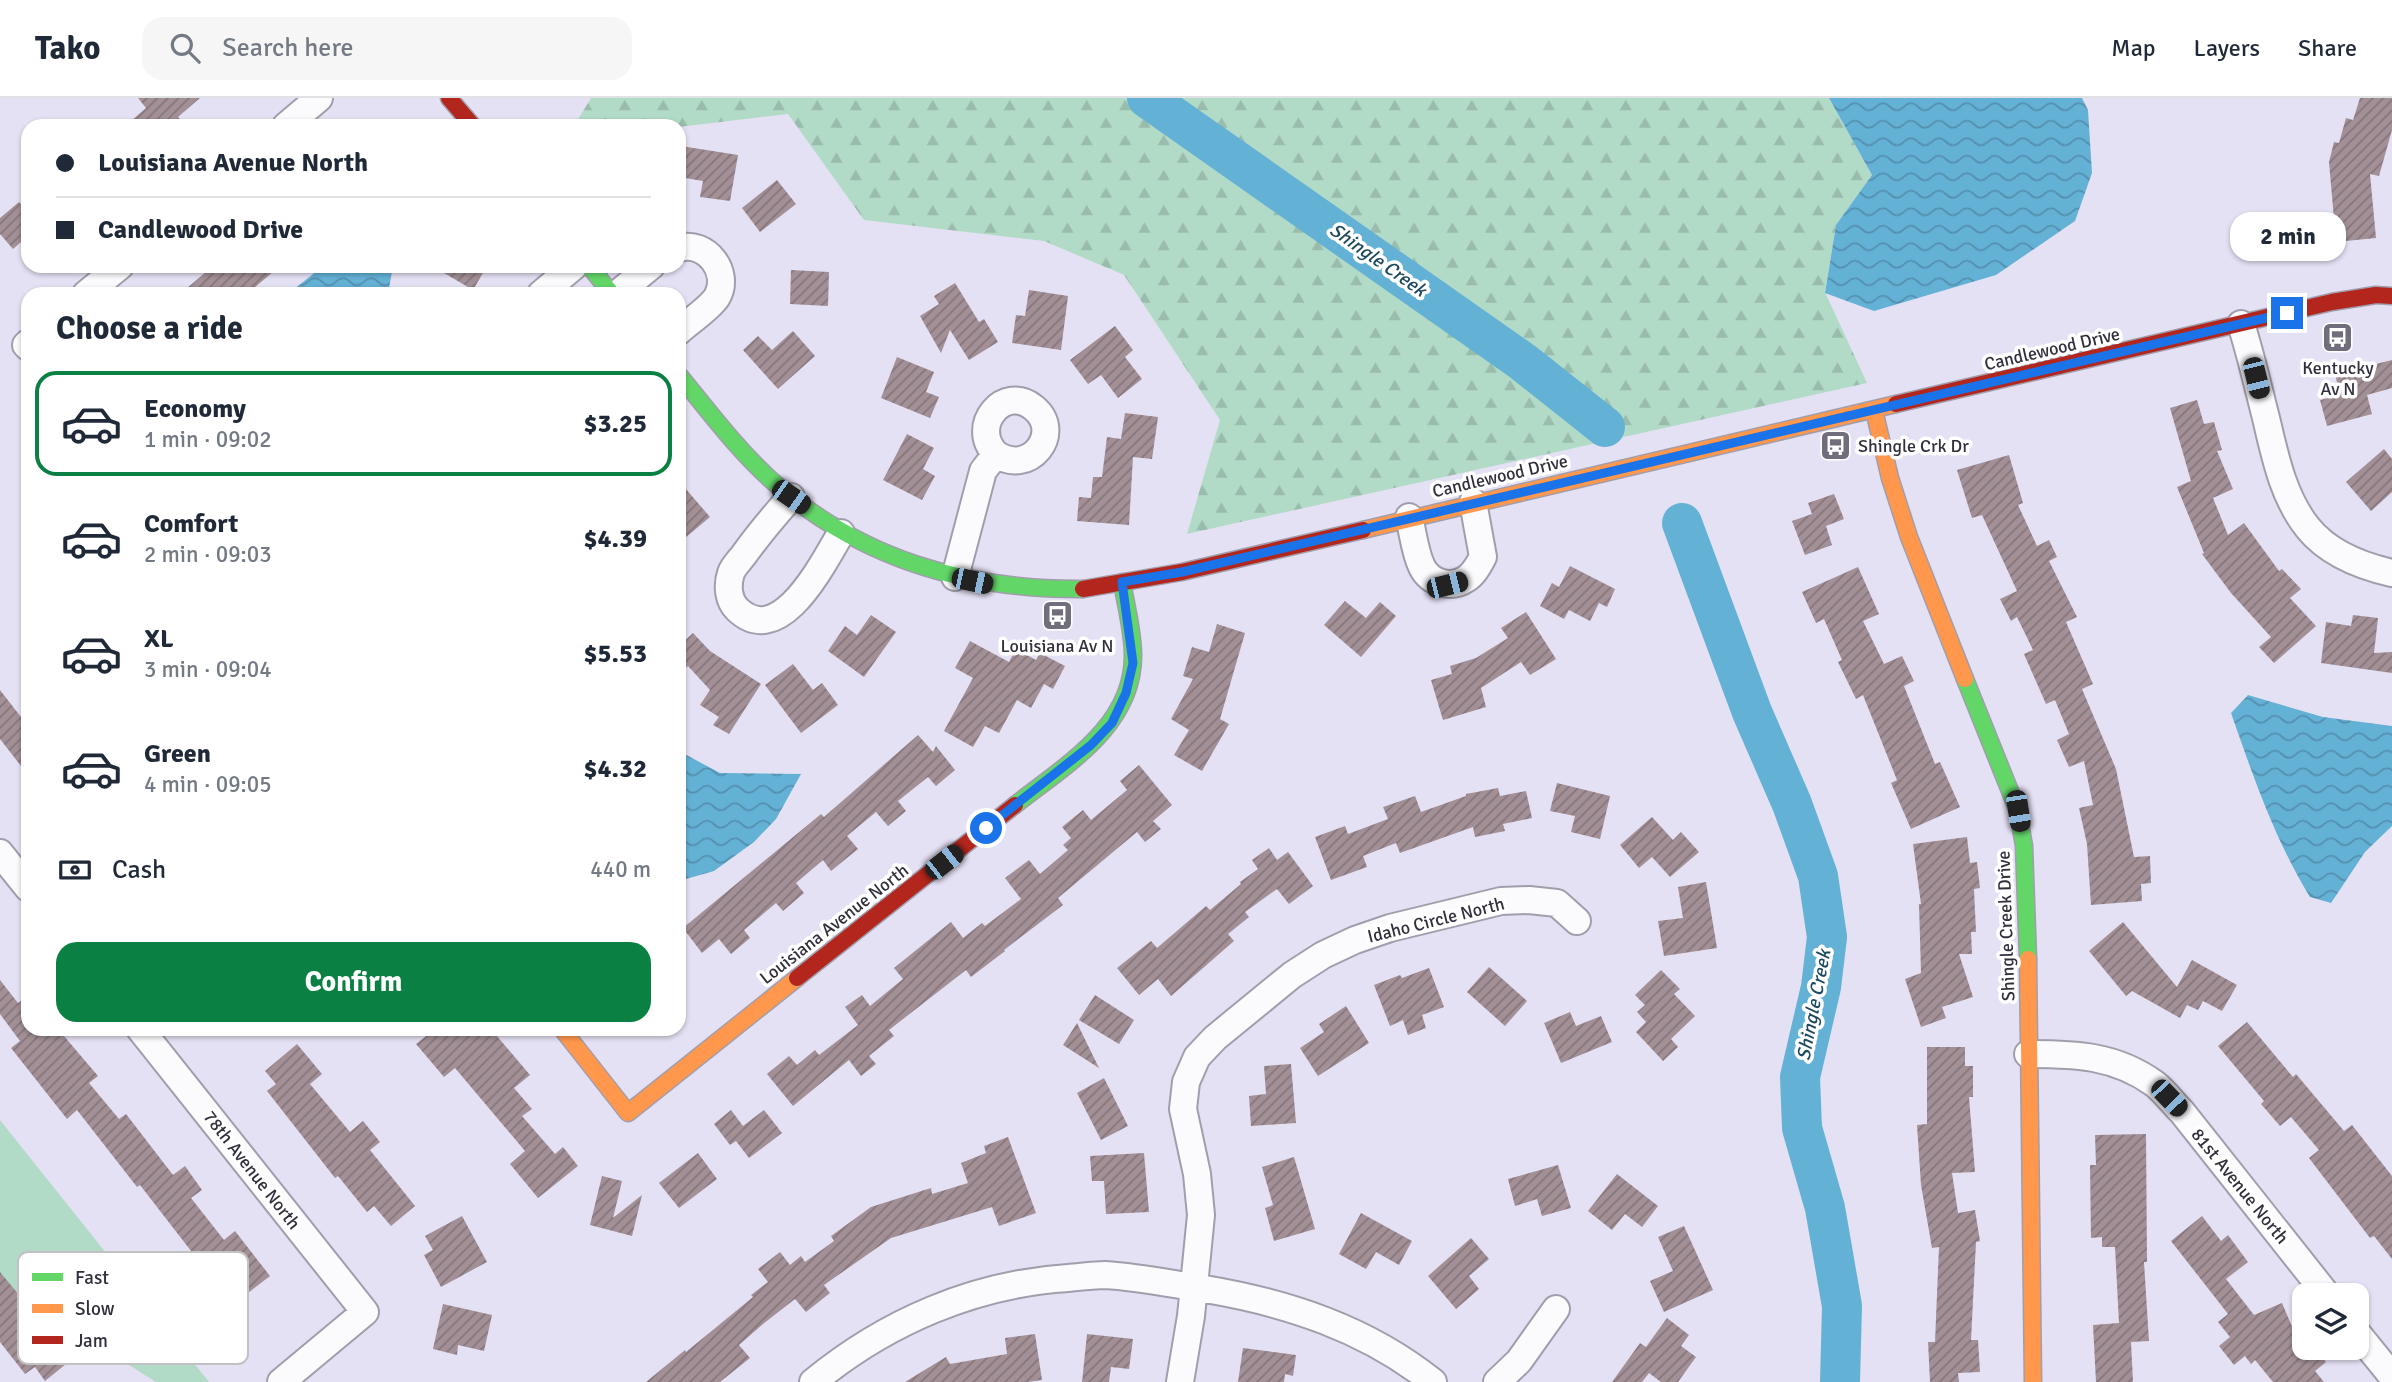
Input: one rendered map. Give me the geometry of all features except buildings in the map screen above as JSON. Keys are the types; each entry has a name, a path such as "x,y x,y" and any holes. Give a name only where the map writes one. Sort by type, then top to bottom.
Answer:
{"street":[{"path":"294,119 319,98"},
{"path":"449,98 466,119"},
{"path":"686,246 701,249 711,256 719,270 721,284 716,298 686,325"},
{"path":"94,287 112,273"},
{"path":"549,287 566,273"},
{"path":"595,273 608,287"},
{"path":"623,287 642,273"},
{"name":"Candlewood Drive","path":"686,383 769,478 841,533 921,568 955,578 1039,590 1091,589 1182,572 2332,302 2376,295 2392,296"},
{"path":"2241,324 2278,466 2290,499 2308,529 2333,551 2365,567 2392,573"},
{"name":"Shingle Creek Drive","path":"1874,410 1890,478 1909,537 2018,811 2026,882 2033,1382"},
{"path":"955,578 983,471 996,454"},
{"path":"791,497 767,523 731,572 731,603 743,614 758,622 772,619 788,610 841,533"},
{"path":"1409,517 1422,568 1433,580 1447,585 1464,581 1475,571 1483,557 1473,502"},
{"name":"Louisiana Avenue North","path":"568,1036 628,1112 1091,745 1112,723 1126,693 1133,663 1122,582"},
{"path":"0,853 21,879"},
{"name":"Idaho Circle North","path":"1180,1382 1201,1215 1197,1174 1183,1108 1186,1082 1197,1057 1215,1038 1292,975 1355,940 1390,928 1501,901 1529,900 1557,904 1577,921"},
{"name":"78th Avenue North","path":"146,1036 365,1312 281,1382"},
{"name":"81st Avenue North","path":"2028,1054 2094,1056 2126,1067 2156,1085 2182,1112 2317,1283"},
{"path":"813,1382 874,1338 926,1311 984,1291 1044,1279 1104,1275 1193,1287 1290,1307 1352,1331 1411,1364 1433,1382"},
{"path":"1497,1382 1519,1361 1556,1309"},
{"path":"2369,1348 2392,1376"}],"green space":[{"path":"591,98 1829,98 1872,175 1836,225 1825,292 1867,383 1187,534 1220,420 1124,275 1044,241 864,220 788,114 686,126 686,119 578,119"},
{"path":"0,1120 105,1252 18,1252 18,1295 0,1284"},
{"path":"127,1364 195,1364 209,1382 156,1382"}],"water":[{"path":"1829,98 2082,98 2088,110 2092,173 2075,221 1996,275 1874,311 1825,293 1836,225 1872,175"},
{"path":"314,273 392,273 389,287 297,287"},
{"path":"2248,695 2323,717 2392,726 2392,826 2365,852 2331,903 2310,897 2286,853 2266,807 2231,713"},
{"path":"686,755 720,773 801,774 776,819 754,842 714,871 686,879"}],"waterway":[{"name":"Shingle Creek","path":"1147,98 1523,362 1605,427"},
{"name":"Shingle Creek","path":"1682,523 1752,712 1792,804 1818,876 1827,937 1821,987 1800,1077 1802,1128 1825,1208 1842,1306 1840,1382"}],"traffic: fast":[{"path":"595,273 606,287"},
{"path":"686,383 746,455 770,479 804,507 840,530 877,549 956,576 1039,588 1083,589"},
{"path":"1015,805 1092,742 1109,724 1121,704 1130,681 1133,656 1131,628 1122,582"},
{"path":"1965,679 2018,811 2024,846 2028,959"}],"traffic: slow":[{"path":"1363,530 1896,404"},
{"path":"1874,410 1890,478 1909,537 1965,679"},
{"path":"2028,959 2033,1382"},
{"path":"568,1036 628,1113 797,978"}],"traffic: jam":[{"path":"449,98 467,119"},
{"path":"1896,404 2332,302 2376,295 2392,296"},
{"path":"1083,589 1182,572 1363,530"},
{"path":"797,978 1015,805"}],"place":[{"name":"Kentucky Av N","path":"2338,338"},
{"name":"Shingle Crk Dr","path":"1835,446"},
{"name":"Louisiana Av N","path":"1057,615"}],"route":[{"path":"986,828 1091,745 1112,723 1126,693 1133,663 1122,582 1182,572 2287,313"}]}
